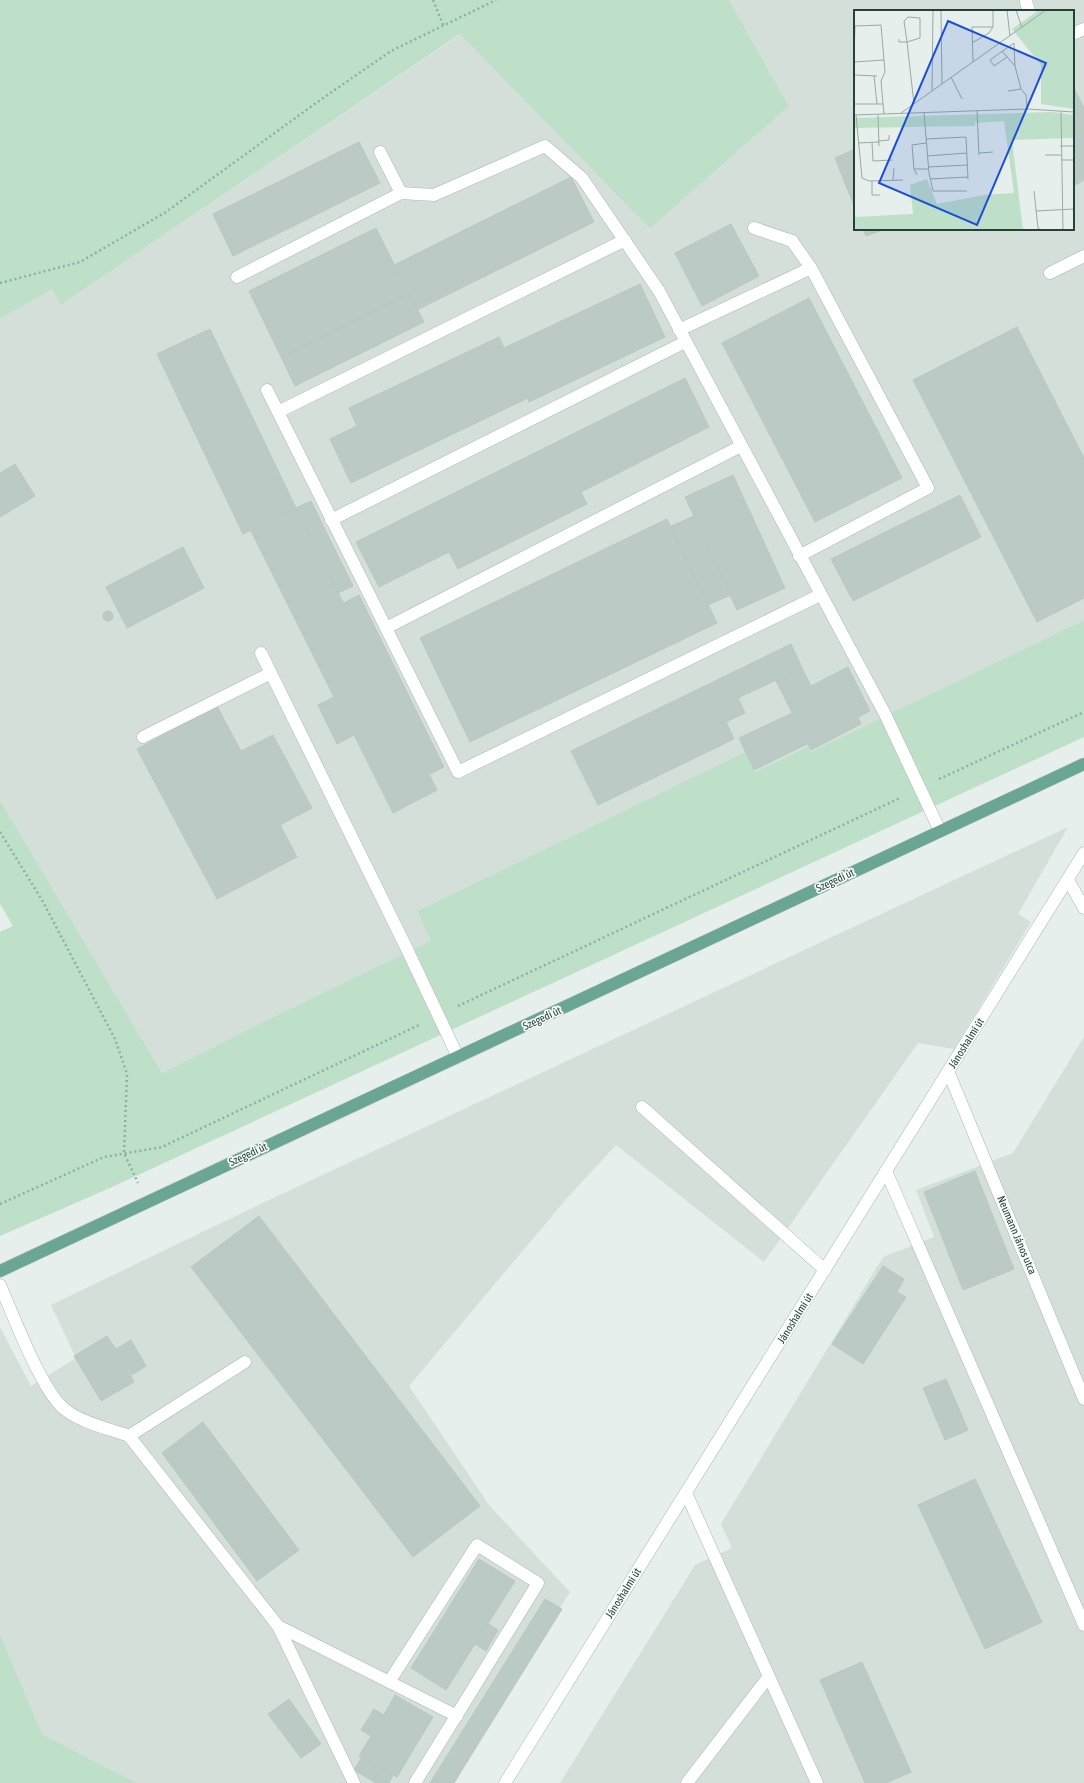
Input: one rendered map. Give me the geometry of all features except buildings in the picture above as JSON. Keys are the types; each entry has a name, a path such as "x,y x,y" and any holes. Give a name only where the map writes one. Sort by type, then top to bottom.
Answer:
{"main road":[{"name":"Szegedi út","path":"0,1271 1084,764"}],"street":[{"path":"1074,34 1084,30"},
{"path":"236,277 401,193 434,195 546,146 582,178 659,291 820,595 885,714 940,831"},
{"path":"380,152 401,193"},
{"path":"754,228 792,241 811,268 928,488 800,556"},
{"path":"278,412 625,240"},
{"path":"1050,273 1084,256"},
{"path":"679,330 811,268"},
{"path":"331,520 685,342"},
{"path":"266,390 458,772 820,595"},
{"path":"386,628 741,446"},
{"path":"261,653 458,1057"},
{"path":"143,737 272,673"},
{"name":"Jánoshalmi út","path":"505,1783 1084,853"},
{"path":"1068,880 1084,908"},
{"name":"Neumann János utca","path":"948,1071 1084,1399"},
{"path":"642,1107 825,1270"},
{"path":"886,1170 1084,1625"},
{"path":"0,1285 40,1375 53,1398 67,1412 129,1436 278,1626 354,1783"},
{"path":"129,1436 245,1362"},
{"path":"686,1493 817,1783"},
{"path":"389,1682 477,1545 538,1583 415,1783"},
{"path":"278,1626 457,1716"},
{"path":"687,1783 769,1676"}],"path":[{"path":"433,0 444,27"},
{"path":"0,283 80,262 166,212 316,103 391,51 444,27 496,0"},
{"path":"0,1204 104,1157 162,1147 920,788 1084,712"},
{"path":"0,832 42,900 115,1039 127,1074 124,1153 148,1201"}],"shaded area":[{"path":"729,0 1084,0 1084,620 811,753 807,746 755,772 745,752 417,911 432,941 277,1015 162,1073 0,800 0,319 53,288 61,305 461,34 650,229 789,106"},
{"path":"1068,827 1018,914 1031,922 954,1049 918,1043 764,1262 616,1145 568,1197 409,1386 489,1505 570,1592 451,1783 137,1783 42,1734 0,1634 0,1327 31,1386 76,1358 51,1305 271,1199"},
{"path":"1084,1037 1084,1783 560,1783 695,1565 732,1548 721,1524 883,1257 934,1237 916,1190 1013,1153"}],"green space":[{"path":"0,0 729,0 789,106 650,229 460,34 61,305 52,289 0,319"},
{"path":"1084,620 1084,737 110,1188 0,1236 0,932 13,926 0,904 0,800 162,1073 277,1015 431,941 417,911 745,752 755,772 808,746 811,752"},
{"path":"0,1634 42,1734 137,1783 0,1783"}]}
